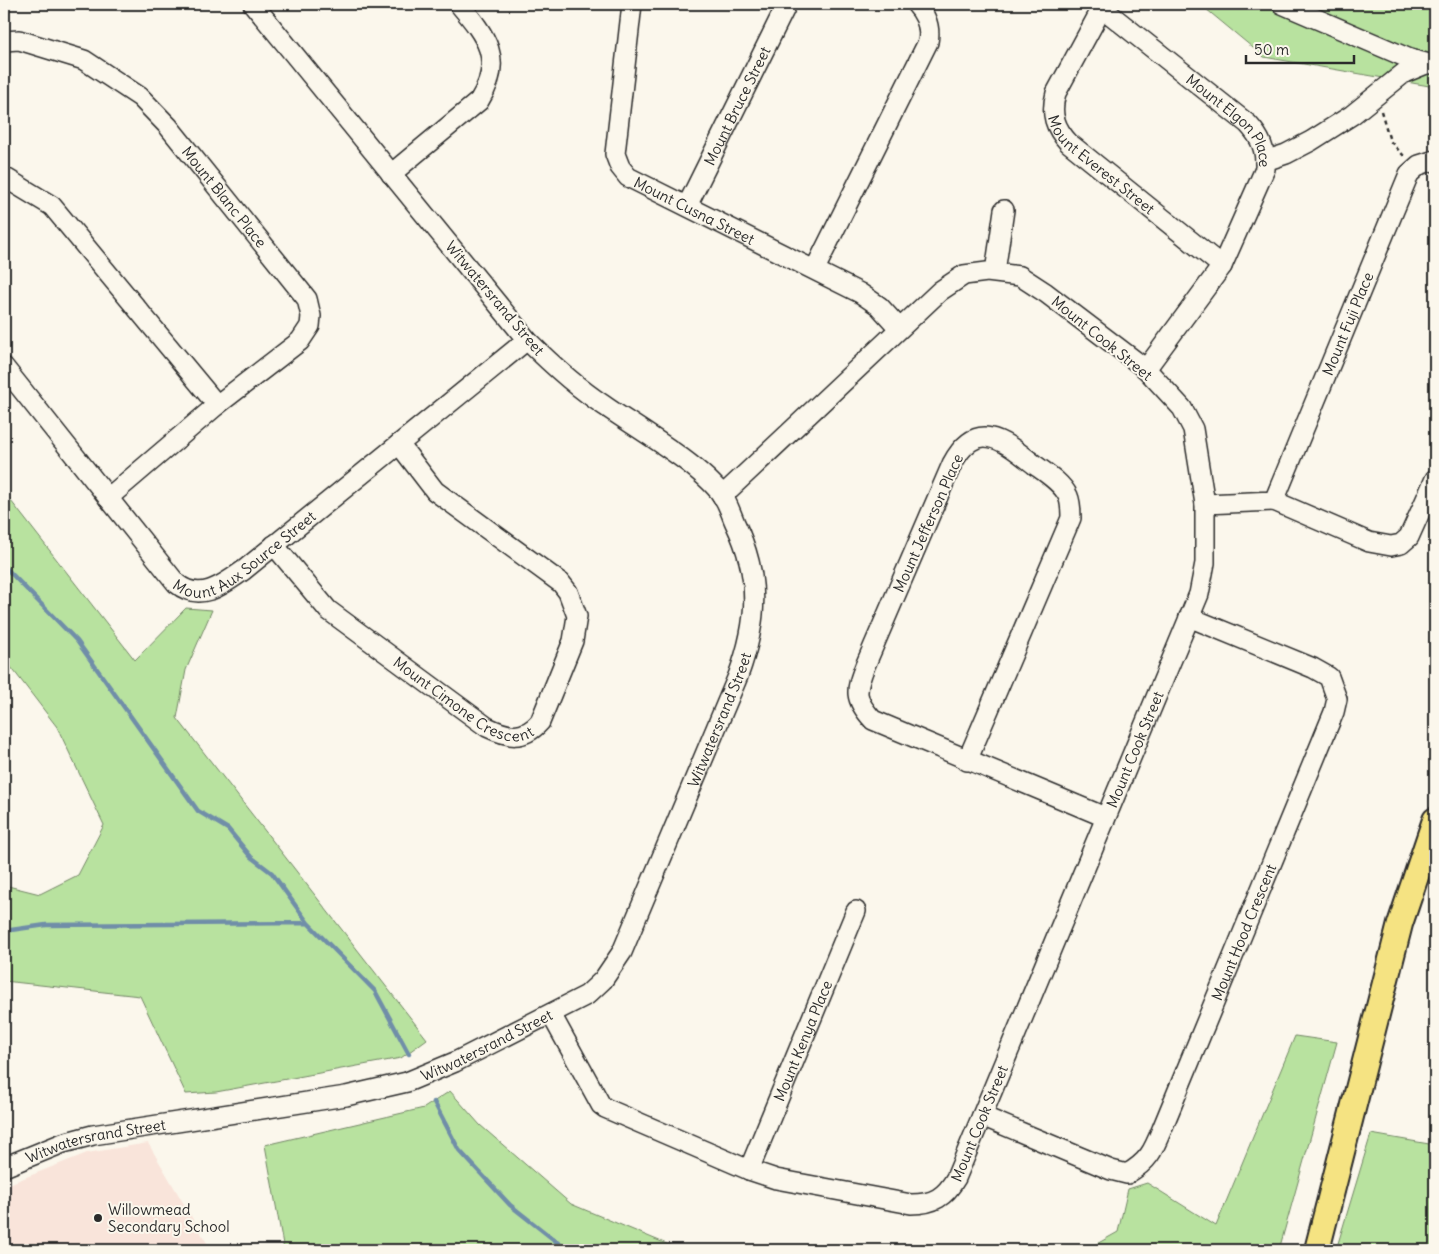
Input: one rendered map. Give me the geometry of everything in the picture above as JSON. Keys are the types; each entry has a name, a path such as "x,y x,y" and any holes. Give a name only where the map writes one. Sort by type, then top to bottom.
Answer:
{"main road":[{"path":"1317,1250 1400,924 1435,820"},
{"path":"1371,1041 1435,868"}],"street":[{"name":"Witwatersrand Street","path":"4,1167 64,1143 93,1135 346,1096 398,1084 455,1062 551,1014 596,987 614,967 622,952 731,694 750,642 755,589 752,566 744,540 722,496 695,470 604,406 554,367 527,340 253,4"},
{"path":"391,174 479,101 488,87 492,71 488,42 459,4"},
{"name":"Mount Cusna Street","path":"632,4 615,154 616,160 628,177 860,293 879,306 899,328"},
{"name":"Mount Bruce Street","path":"687,206 787,4"},
{"path":"815,269 928,42 929,28 921,9 916,4"},
{"path":"1282,4 1338,30 1430,65"},
{"name":"Mount Elgon Place","path":"1100,6 1248,124 1261,140 1265,161 1265,169 1222,266 1146,369"},
{"name":"Mount Everest Street","path":"1100,6 1056,94 1052,109 1055,125 1069,143 1222,266"},
{"name":"Mount Blanc Place","path":"4,41 19,40 84,60 136,93 168,126 307,299 312,316 310,326 300,341 217,405 108,498"},
{"path":"1265,161 1286,154 1311,141 1352,115 1404,73 1430,65"},
{"path":"1416,168 1435,160"},
{"name":"Mount Fuji Place","path":"1274,501 1395,206 1409,174 1416,168"},
{"path":"4,178 52,206 217,405"},
{"path":"995,272 1004,210"},
{"name":"Mount Cook Street","path":"551,1014 596,1097 605,1108 749,1170 776,1179 923,1204 942,1197 949,1190 982,1116 1105,817 1190,617 1199,594 1205,564 1205,504 1193,429 1182,408 1146,369 1046,293 1020,276 995,272 964,275 940,291 722,496"},
{"name":"Mount Aux Source Street","path":"4,367 176,583 188,591 207,592 226,583 527,340"},
{"name":"Mount Jefferson Place","path":"967,761 1071,518 1069,497 1057,482 1005,442 991,437 975,438 959,451 857,688 860,703 873,720 967,761 1105,817"},
{"name":"Mount Cimone Crescent","path":"274,545 328,610 486,727 506,736 515,737 533,730 540,722 573,641 577,616 572,599 561,583 435,492 399,444"},
{"path":"1205,504 1274,501 1369,542 1391,546 1401,544 1409,537 1435,479"},
{"name":"Mount Hood Crescent","path":"982,1116 1111,1170 1127,1174 1143,1164 1152,1152 1162,1129 1334,712 1336,699 1329,677 1313,668 1190,617"},
{"name":"Mount Kenya Place","path":"749,1170 856,911"}],"path":[{"path":"1379,92 1381,113 1390,141 1416,168"}],"shaded area":[{"name":"Willowmead Secondary School","path":"148,1143 211,1250 4,1250 4,1186 87,1153"}],"green space":[{"path":"1200,4 1435,4 1435,87 1264,57"},
{"path":"4,492 135,660 186,608 212,610 186,670 177,718 427,1039 401,1058 216,1092 186,1094 140,996 4,981 4,885 40,894 78,875 104,825 57,727 4,658"},
{"path":"1295,1036 1337,1042 1279,1250 1086,1250 1118,1232 1128,1189 1147,1183 1216,1226"},
{"path":"450,1091 480,1125 571,1204 681,1250 284,1250 265,1145 424,1108"},
{"path":"1371,1134 1435,1145 1435,1250 1336,1250"}],"waterway":[{"path":"4,566 77,641 198,811 228,829 251,857 272,873 308,923"},
{"path":"4,931 46,925 308,923 375,991 409,1054"},
{"path":"434,1102 459,1150 510,1205 567,1250"}],"place":[{"name":"Willowmead Secondary School","path":"98,1218"}]}
